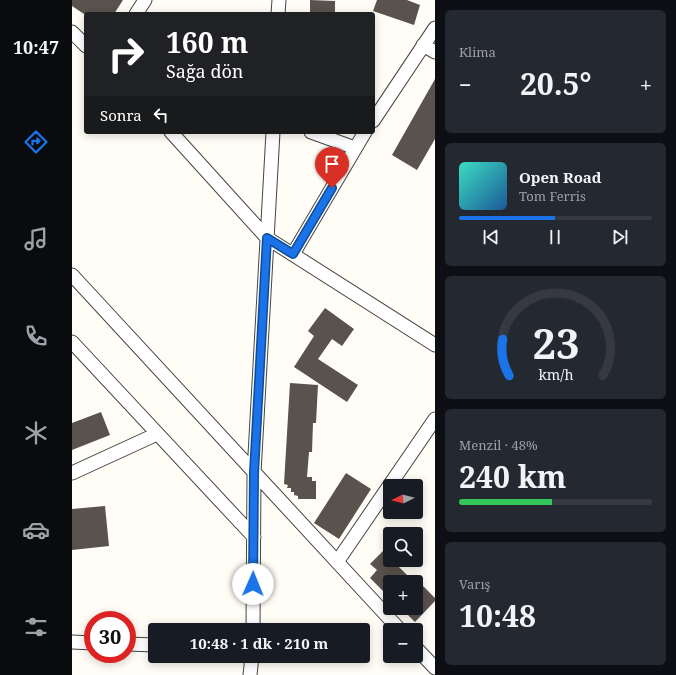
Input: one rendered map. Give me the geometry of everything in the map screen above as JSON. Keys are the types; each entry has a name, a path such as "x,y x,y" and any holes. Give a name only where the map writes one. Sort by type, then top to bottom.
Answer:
{"street":[{"path":"137,12 145,0"},
{"path":"278,12 279,0"},
{"path":"375,118 435,28"},
{"path":"72,32 84,44"},
{"path":"423,45 435,52"},
{"path":"173,134 267,238 435,345"},
{"path":"253,623 254,473 274,134"},
{"path":"316,134 355,148"},
{"path":"293,254 365,134"},
{"path":"72,275 394,623"},
{"path":"72,342 254,537"},
{"path":"337,562 435,419"},
{"path":"72,472 157,434"},
{"path":"72,642 84,643"},
{"path":"136,644 148,645"},
{"path":"423,655 435,668"},
{"path":"250,675 251,663"}],"building":[{"path":"72,0 123,0 115,12 84,12 84,14 72,6"},
{"path":"310,0 335,1 335,12 310,12"},
{"path":"377,0 407,0 420,5 414,25 373,11"},
{"path":"435,79 435,139 417,170 392,155"},
{"path":"325,308 354,329 342,346 332,339 318,359 358,385 347,402 294,367 314,336 308,331"},
{"path":"290,383 318,385 316,423 313,423 312,452 309,452 307,477 312,477 312,481 316,481 316,499 298,499 298,496 294,495 294,492 291,492 291,488 287,488 288,485 284,484"},
{"path":"101,412 110,435 72,450 72,423"},
{"path":"346,473 371,489 339,539 314,523"},
{"path":"105,506 109,546 72,550 72,509"},
{"path":"383,551 383,567 399,567 407,575 383,575 383,591 370,578 377,570 370,564"},
{"path":"423,586 435,598 435,601 423,614"},
{"path":"408,615 422,615 415,622"}],"route":[{"path":"253,584 254,473 267,238 293,254 332,188"}]}
